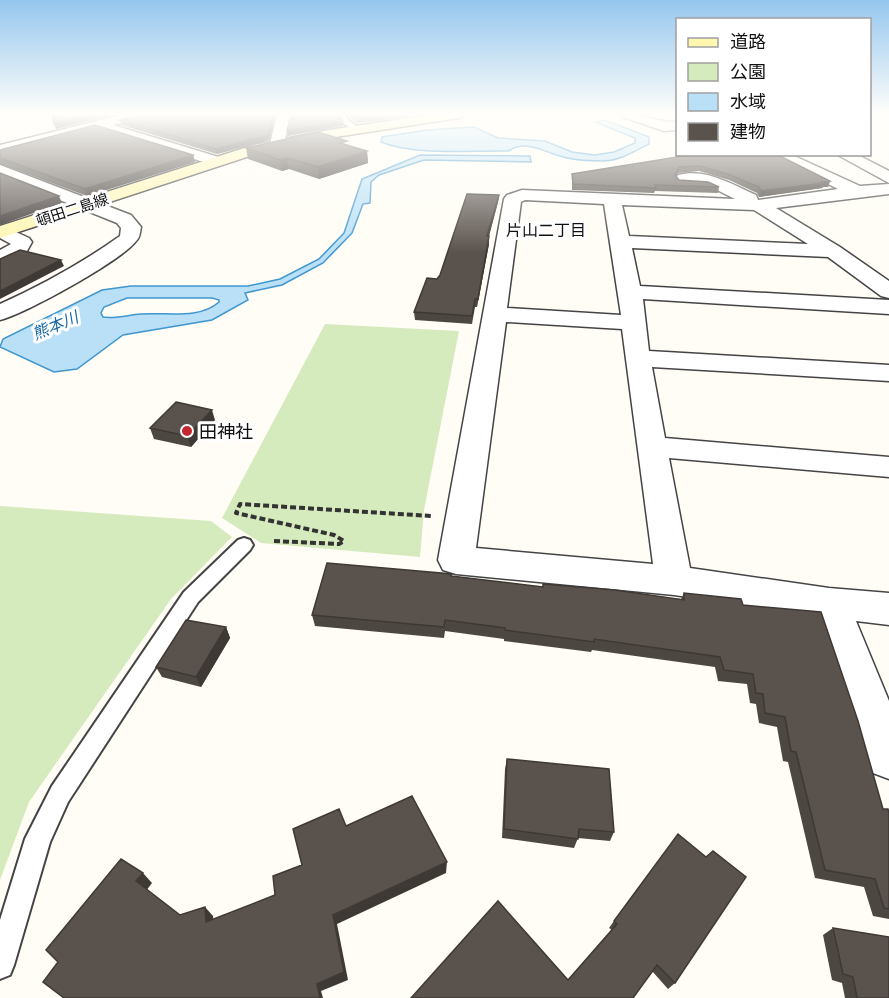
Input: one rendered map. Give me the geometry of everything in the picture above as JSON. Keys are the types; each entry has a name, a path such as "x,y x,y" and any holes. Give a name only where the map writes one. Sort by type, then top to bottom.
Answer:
{"main road":[{"name":"頓田二島線","path":"1,232 216,161"}],"street":[{"path":"791,161 858,191 889,208"},
{"path":"856,161 889,178"},
{"path":"0,170 124,219 131,227 129,238 78,273 39,296 0,313"},
{"path":"684,179 710,180 759,205 833,251 889,291"},
{"path":"889,189 858,191 759,205 522,195 513,199 456,560 674,580 829,603 889,609"},
{"path":"612,200 630,292 637,358 674,580"},
{"path":"0,258 20,247 22,242 1,232"},
{"path":"620,242 833,251"},
{"path":"630,292 889,307"},
{"path":"495,314 633,323"},
{"path":"637,358 889,373"},
{"path":"652,447 889,467"},
{"path":"829,603 889,757"}],"lane":[{"path":"0,965 38,839 60,794 191,597 244,545"}],"path":[{"path":"274,541 339,544 344,541 334,535 236,513 240,504 437,517"}],"green space":[{"path":"325,324 459,331 424,510 420,557 261,543 222,518"},
{"path":"0,506 211,521 232,537 171,599 29,802 0,880"}],"water":[{"name":"熊本川","path":"407,161 422,161 379,175 371,182 370,203 363,204 352,233 323,263 282,285 245,293 248,300 212,320 123,335 77,369 54,372 0,347 3,339 102,290 131,286 248,286 280,279 319,259 344,233 362,179","holes":["127,298 212,298 219,300 211,308 192,313 141,314 113,318 103,317 101,313 104,307"]},
{"path":"455,161 531,161 531,162"}],"building":[{"path":"7,161 175,161 85,189"},
{"path":"296,161 338,161 318,167"},
{"path":"655,161 789,161 830,181 761,191 759,187 730,175 700,166 679,167 675,175 679,180 708,182 719,187 655,185 656,188 573,184 572,174"},
{"path":"0,173 59,196 0,216"},
{"path":"467,194 499,195 487,236 489,236 478,299 475,299 472,316 414,312 427,278 437,279 440,275"},
{"path":"20,250 61,260 0,291 0,259"},
{"path":"176,402 212,410 187,436 150,428"},
{"path":"327,563 452,574 451,576 543,587 543,584 615,590 684,600 684,593 741,599 743,605 821,612 858,721 883,809 888,809 889,813 889,909 884,908 875,879 825,870 796,752 791,751 785,717 765,713 763,694 756,693 753,674 724,670 720,657 594,639 594,642 445,620 444,627 312,615"},
{"path":"186,620 226,627 196,677 156,667"},
{"path":"507,759 609,769 614,832 579,829 578,839 504,829"},
{"path":"412,796 447,862 333,915 344,972 317,984 320,998 64,998 43,982 58,962 46,950 121,859 143,873 136,881 180,915 205,907 206,922 275,895 273,876 302,865 293,829 339,809 346,826"},
{"path":"678,834 706,857 713,851 746,877 675,983 657,965 633,998 411,998 498,901 568,980 617,924 614,921"},
{"path":"833,928 889,937 889,998 857,998 853,977 843,974"}],"place":[{"name":"田神社","path":"187,431"}],"district":[{"name":"片山二丁目","path":"546,230"}]}
